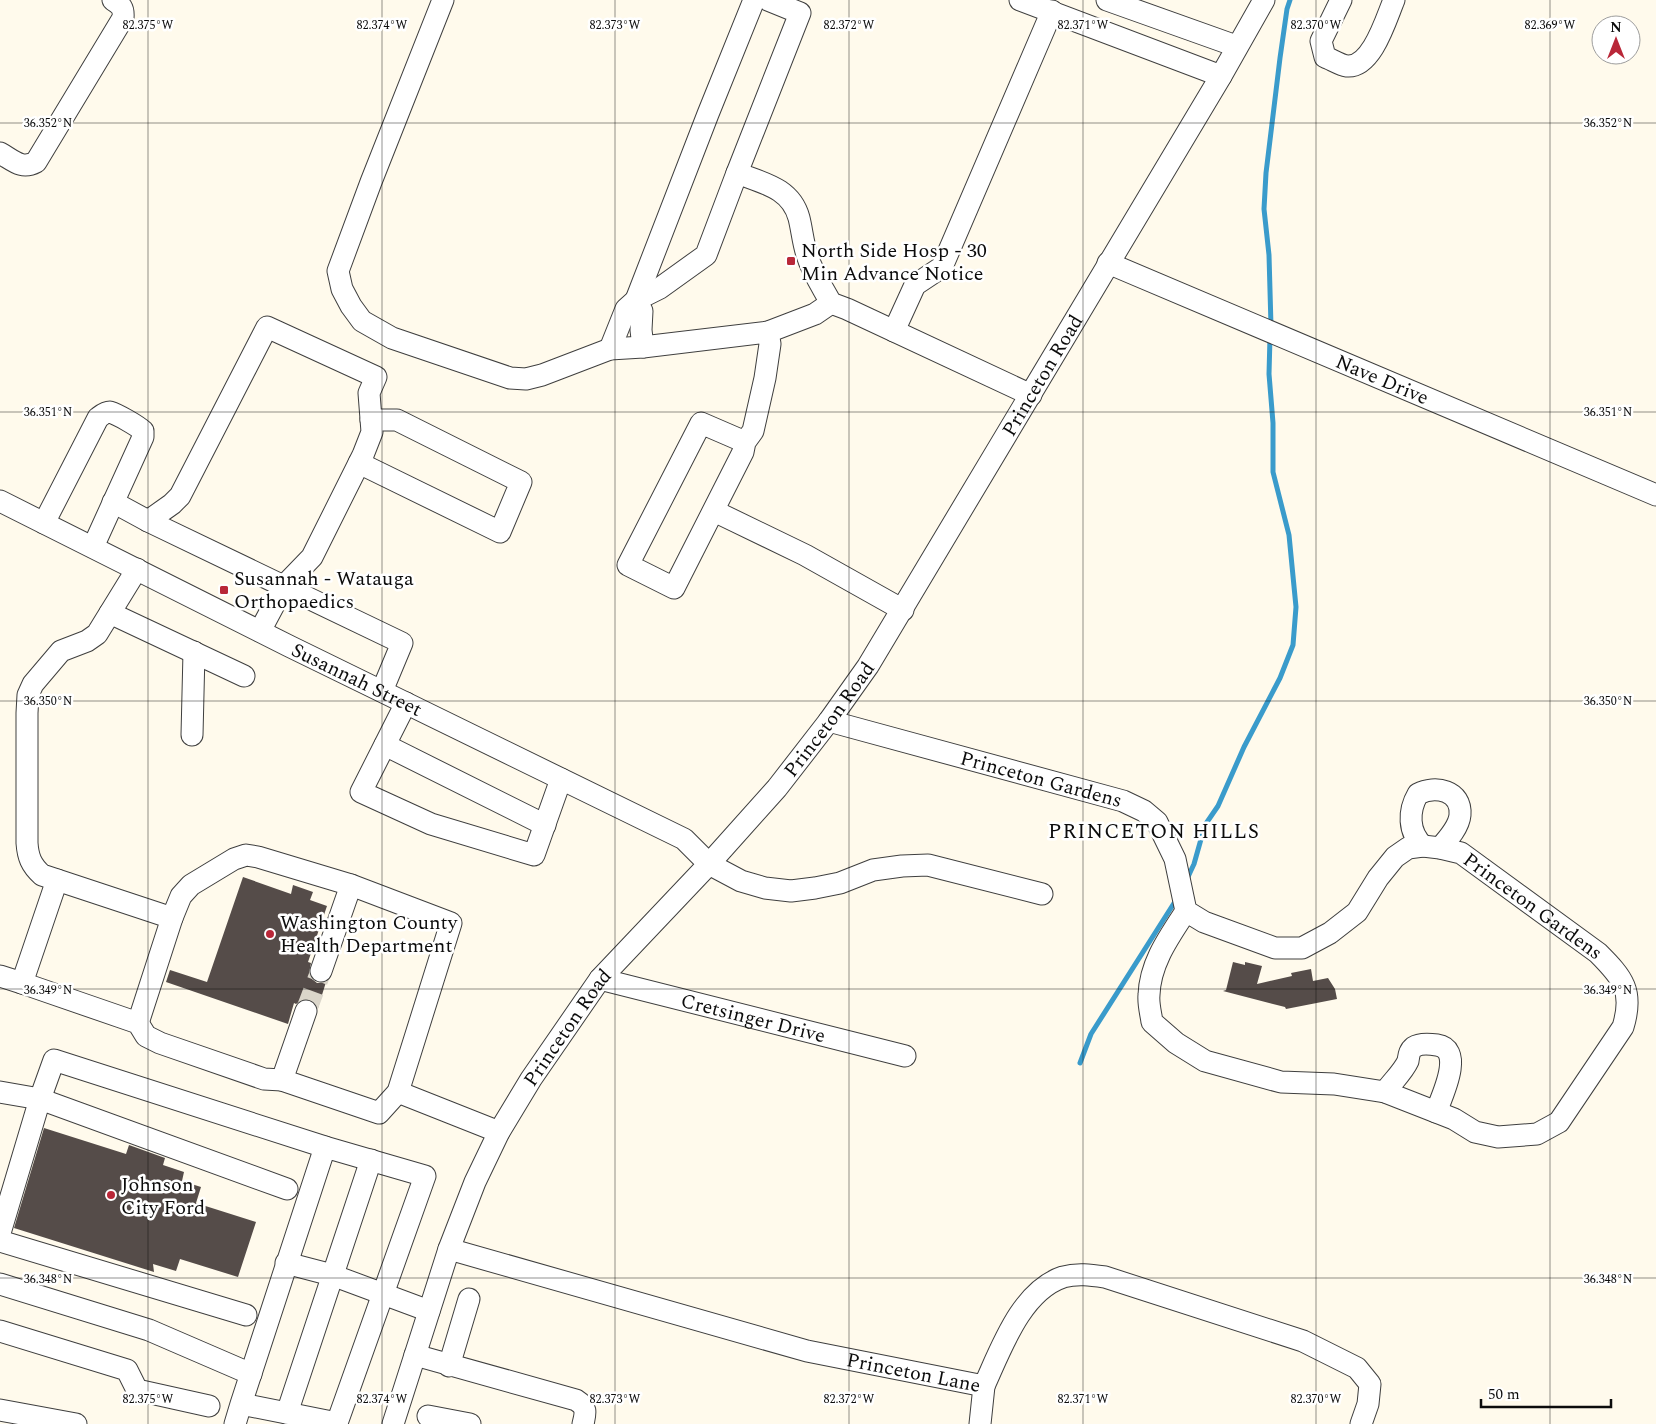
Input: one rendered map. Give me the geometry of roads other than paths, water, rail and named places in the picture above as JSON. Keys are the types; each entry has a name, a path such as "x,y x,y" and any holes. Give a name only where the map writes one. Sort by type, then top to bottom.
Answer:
{"street":[{"path":"0,153 21,165 29,166 36,162 123,18 124,10 120,4 113,0"},
{"path":"443,0 338,271 342,289 362,321 392,338 510,378 526,379 542,375 610,348 643,347 768,332 815,314 831,304"},
{"path":"643,347 641,330 642,311 636,300 754,0"},
{"path":"610,348 626,309 636,300 660,288 706,255 800,13 768,0"},
{"path":"1020,0 1221,76"},
{"path":"1107,0 1236,46"},
{"name":"Princeton Road","path":"396,1415 449,1248 475,1182 499,1132 531,1079 600,979 709,864 777,788 829,721 875,656 1221,76 1236,46 1264,0"},
{"path":"1341,0 1322,41 1325,57 1347,66 1364,61 1375,45 1394,0"},
{"path":"894,332 915,285 942,267 1052,12"},
{"path":"737,174 768,184 785,193 794,203 810,265 831,304 847,309 1031,395"},
{"name":"Nave Drive","path":"1108,263 1656,495"},
{"path":"148,521 180,496 267,326 376,377 369,393 372,432 359,463 312,557 284,586 260,631"},
{"path":"745,442 701,423 628,565 674,588 714,511 743,452 745,442 752,431 764,385 770,344 768,332"},
{"path":"44,523 98,418 104,413 110,412 139,427 143,431 143,438 93,547"},
{"path":"359,463 500,532 521,482 397,420 371,420"},
{"name":"Susannah Street","path":"0,501 684,839 709,864 741,881 765,888 791,891 840,883 873,870 928,865 1042,894"},
{"path":"113,502 148,521 402,643 382,691"},
{"path":"714,511 805,555 902,610"},
{"path":"137,569 97,634 87,641 61,651 33,684 28,695 28,856 33,867 42,875 172,918"},
{"path":"110,613 244,676"},
{"path":"192,735 194,652"},
{"path":"406,703 361,792 431,824 534,854 561,779"},
{"name":"Princeton Gardens","path":"829,721 1123,801 1144,811 1158,822 1174,859 1186,912 1168,939 1155,964 1149,996 1152,1022 1176,1044 1205,1061 1281,1082 1334,1084 1385,1092 1454,1119 1476,1132 1498,1137 1537,1134 1559,1122 1623,1027 1629,1009 1626,989 1618,972 1598,953 1461,853 1431,847 1408,848 1395,858 1378,878 1357,912 1330,933 1302,948 1276,948 1204,922 1186,912"},
{"path":"385,745 545,825"},
{"path":"0,976 138,1023 146,1036 160,1043 264,1079 282,1080 379,1113 398,1092 451,923 351,885 246,855 234,859 191,885 181,896 138,1023"},
{"path":"22,983 57,880"},
{"path":"320,971 351,885"},
{"name":"Cretsinger Drive","path":"600,979 905,1056"},
{"path":"282,1080 306,1011"},
{"path":"1385,1092 1404,1069 1409,1053 1413,1048 1419,1045 1436,1044 1443,1046 1449,1050 1451,1058 1436,1112"},
{"path":"0,1233 54,1060 325,1147 425,1176 337,1423 241,1404"},
{"path":"398,1092 499,1132"},
{"path":"1,1096 40,1100 287,1189"},
{"path":"235,1424 325,1147"},
{"path":"287,1413 370,1160"},
{"path":"0,1241 246,1315"},
{"name":"Princeton Lane","path":"449,1248 806,1351 984,1386 1004,1341 1021,1312 1042,1289 1063,1277 1083,1274 1105,1276 1303,1341 1357,1368 1370,1384 1368,1404 1361,1424"},
{"path":"286,1263 332,1275 429,1311"},
{"path":"0,1284 149,1330 251,1374"},
{"path":"449,1366 469,1299"},
{"path":"0,1331 127,1370 137,1390 209,1406"},
{"path":"415,1355 576,1400 584,1405 586,1413 583,1424"},
{"path":"980,1424 984,1386"},
{"path":"0,1410 76,1424"},
{"path":"396,1415 470,1424"}],"waterway":[{"path":"1271,326 1269,255 1264,209 1266,173 1280,58 1290,0"},
{"path":"1187,879 1194,864 1205,825 1218,806 1244,747 1280,678 1293,645 1296,607 1289,535 1273,472 1273,423 1269,374 1270,337"},
{"path":"1080,1063 1091,1034 1176,900"}],"tunnel":[{"path":"306,1011 321,971"}],"place":[{"name":"North Side Hosp - 30 Min Advance Notice","path":"791,261"},
{"name":"Susannah - Watauga Orthopaedics","path":"224,590"},
{"name":"Washington County Health Department","path":"270,934"},
{"name":"Johnson City Ford","path":"111,1195"}],"district":[{"name":"PRINCETON HILLS","path":"1154,831"}]}
